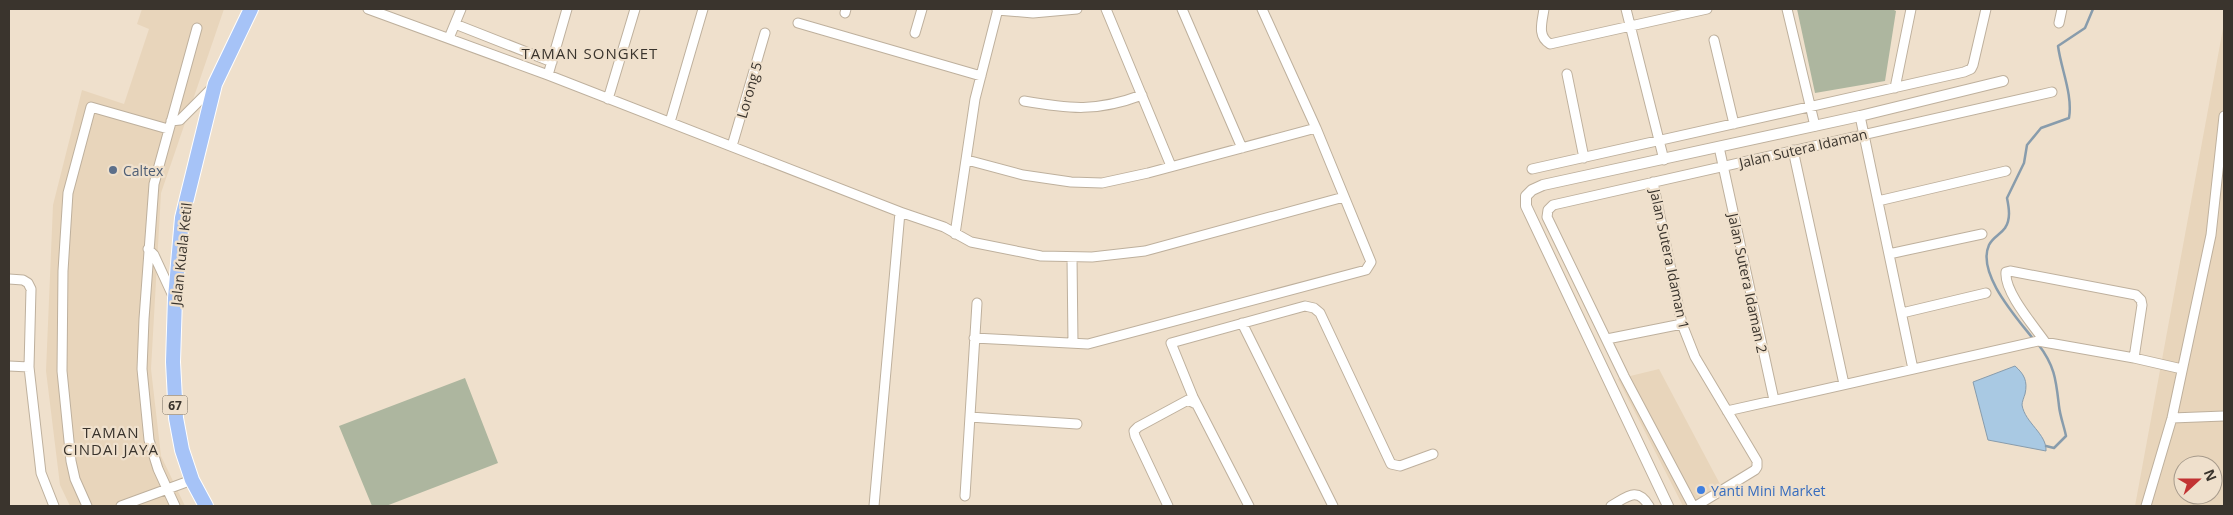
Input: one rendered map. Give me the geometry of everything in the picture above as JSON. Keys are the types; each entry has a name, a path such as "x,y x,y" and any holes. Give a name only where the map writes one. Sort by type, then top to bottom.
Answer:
{"main road":[{"name":"Jalan Kuala Ketil","path":"206,506 192,480 182,450 176,418 173,362 174,298 182,218 215,84 251,9"}],"street":[{"path":"368,9 548,75 900,212 944,227 971,242 1041,256 1092,257 1145,251 1344,197"},
{"path":"449,38 461,9"},
{"path":"548,75 567,9"},
{"path":"608,99 635,9"},
{"path":"670,122 703,9"},
{"path":"915,33 922,9"},
{"path":"955,234 981,76 997,9 1033,13 1077,9"},
{"path":"1106,9 1171,166"},
{"path":"1182,9 1242,148"},
{"path":"974,338 1088,344 1366,270 1371,262 1316,128 1262,9"},
{"path":"1544,9 1540,32 1544,40 1550,44 1704,9"},
{"path":"1626,9 1664,160"},
{"path":"1787,9 1815,126"},
{"path":"1895,88 1911,9"},
{"path":"1532,169 1895,88 1971,69 1986,9"},
{"path":"2059,23 2062,9"},
{"path":"798,23 981,76"},
{"path":"455,24 552,62"},
{"path":"175,506 158,469 149,440 142,369 148,249 154,184 197,28"},
{"name":"Lorong 5","path":"732,146 765,33"},
{"path":"1714,40 1734,124"},
{"path":"1567,74 1584,158"},
{"path":"1668,506 1526,206 1526,196 1532,190 1543,185 1719,148 2003,81"},
{"path":"87,506 75,480 62,371 66,215 74,166 91,107 170,125 180,120 215,84"},
{"name":"Jalan Sutera Idaman","path":"1607,339 1547,217 1548,210 1553,205 2052,92"},
{"path":"1024,101 1063,108 1093,108 1111,105 1142,95"},
{"path":"1860,116 1914,369"},
{"path":"2146,506 2172,418 2211,235 2224,116"},
{"path":"967,160 1023,175 1071,182 1102,183 1316,128"},
{"name":"Jalan Sutera Idaman 2","path":"1719,148 1774,400"},
{"path":"1793,150 1844,384"},
{"path":"1878,201 2006,171"},
{"name":"Jalan Sutera Idaman 1","path":"1653,182 1682,324 1695,358 1756,461 1757,466 1755,470 1695,506"},
{"path":"874,506 900,212"},
{"path":"1889,254 1982,234"},
{"path":"148,249 154,255 174,298"},
{"path":"1072,257 1074,343"},
{"path":"2038,342 2016,300 2006,277 2006,272 2010,271 2136,295 2141,300 2142,305 2134,358"},
{"path":"9,279 28,282 31,289 29,367 41,473 54,506"},
{"path":"1902,313 1986,293"},
{"path":"964,496 976,303"},
{"path":"1249,506 1196,404 1171,343 1305,306 1314,308 1320,313 1391,464 1400,466 1433,454"},
{"path":"1242,323 1333,506"},
{"path":"1682,324 1607,339 1624,376 1695,506"},
{"path":"1727,411 2038,342 2134,358 2182,369"},
{"path":"9,366 29,367"},
{"path":"1168,506 1134,431 1188,400 1196,404"},
{"path":"2172,418 2224,416"},
{"path":"970,417 1078,424"},
{"path":"121,506 192,480"},
{"path":"1611,506 1631,495 1638,494 1643,497 1649,506"}],"shaded area":[{"path":"142,9 224,9 161,193 151,369 161,456 185,506 70,506 60,485 46,371 53,205 82,90 124,104 149,29 137,24"},
{"path":"2224,23 2224,506 2135,506"},
{"path":"1659,369 1721,486 1683,506 1618,379"}],"green space":[{"path":"1797,9 1892,9 1896,11 1885,81 1815,93"},
{"path":"465,378 498,463 386,506 372,506 339,426"}],"water":[{"path":"2015,366 2021,372 2026,382 2022,405 2024,411 2043,439 2046,451 1988,440 1973,382"}],"waterway":[{"path":"2034,340 2009,308 1993,282 1988,269 1989,245 2007,225 2009,213 2007,198 2024,163 2027,145 2041,128 2069,118 2068,91 2058,46 2085,28 2093,9"},
{"path":"2038,344 2048,359 2054,374 2060,414 2066,436 2054,448 2046,446"}],"place":[{"name":"Caltex","path":"113,170"},
{"name":"Yanti Mini Market","path":"1701,490"}],"district":[{"name":"TAMAN SONGKET","path":"590,53"},
{"name":"TAMAN CINDAI JAYA","path":"111,440"}]}
